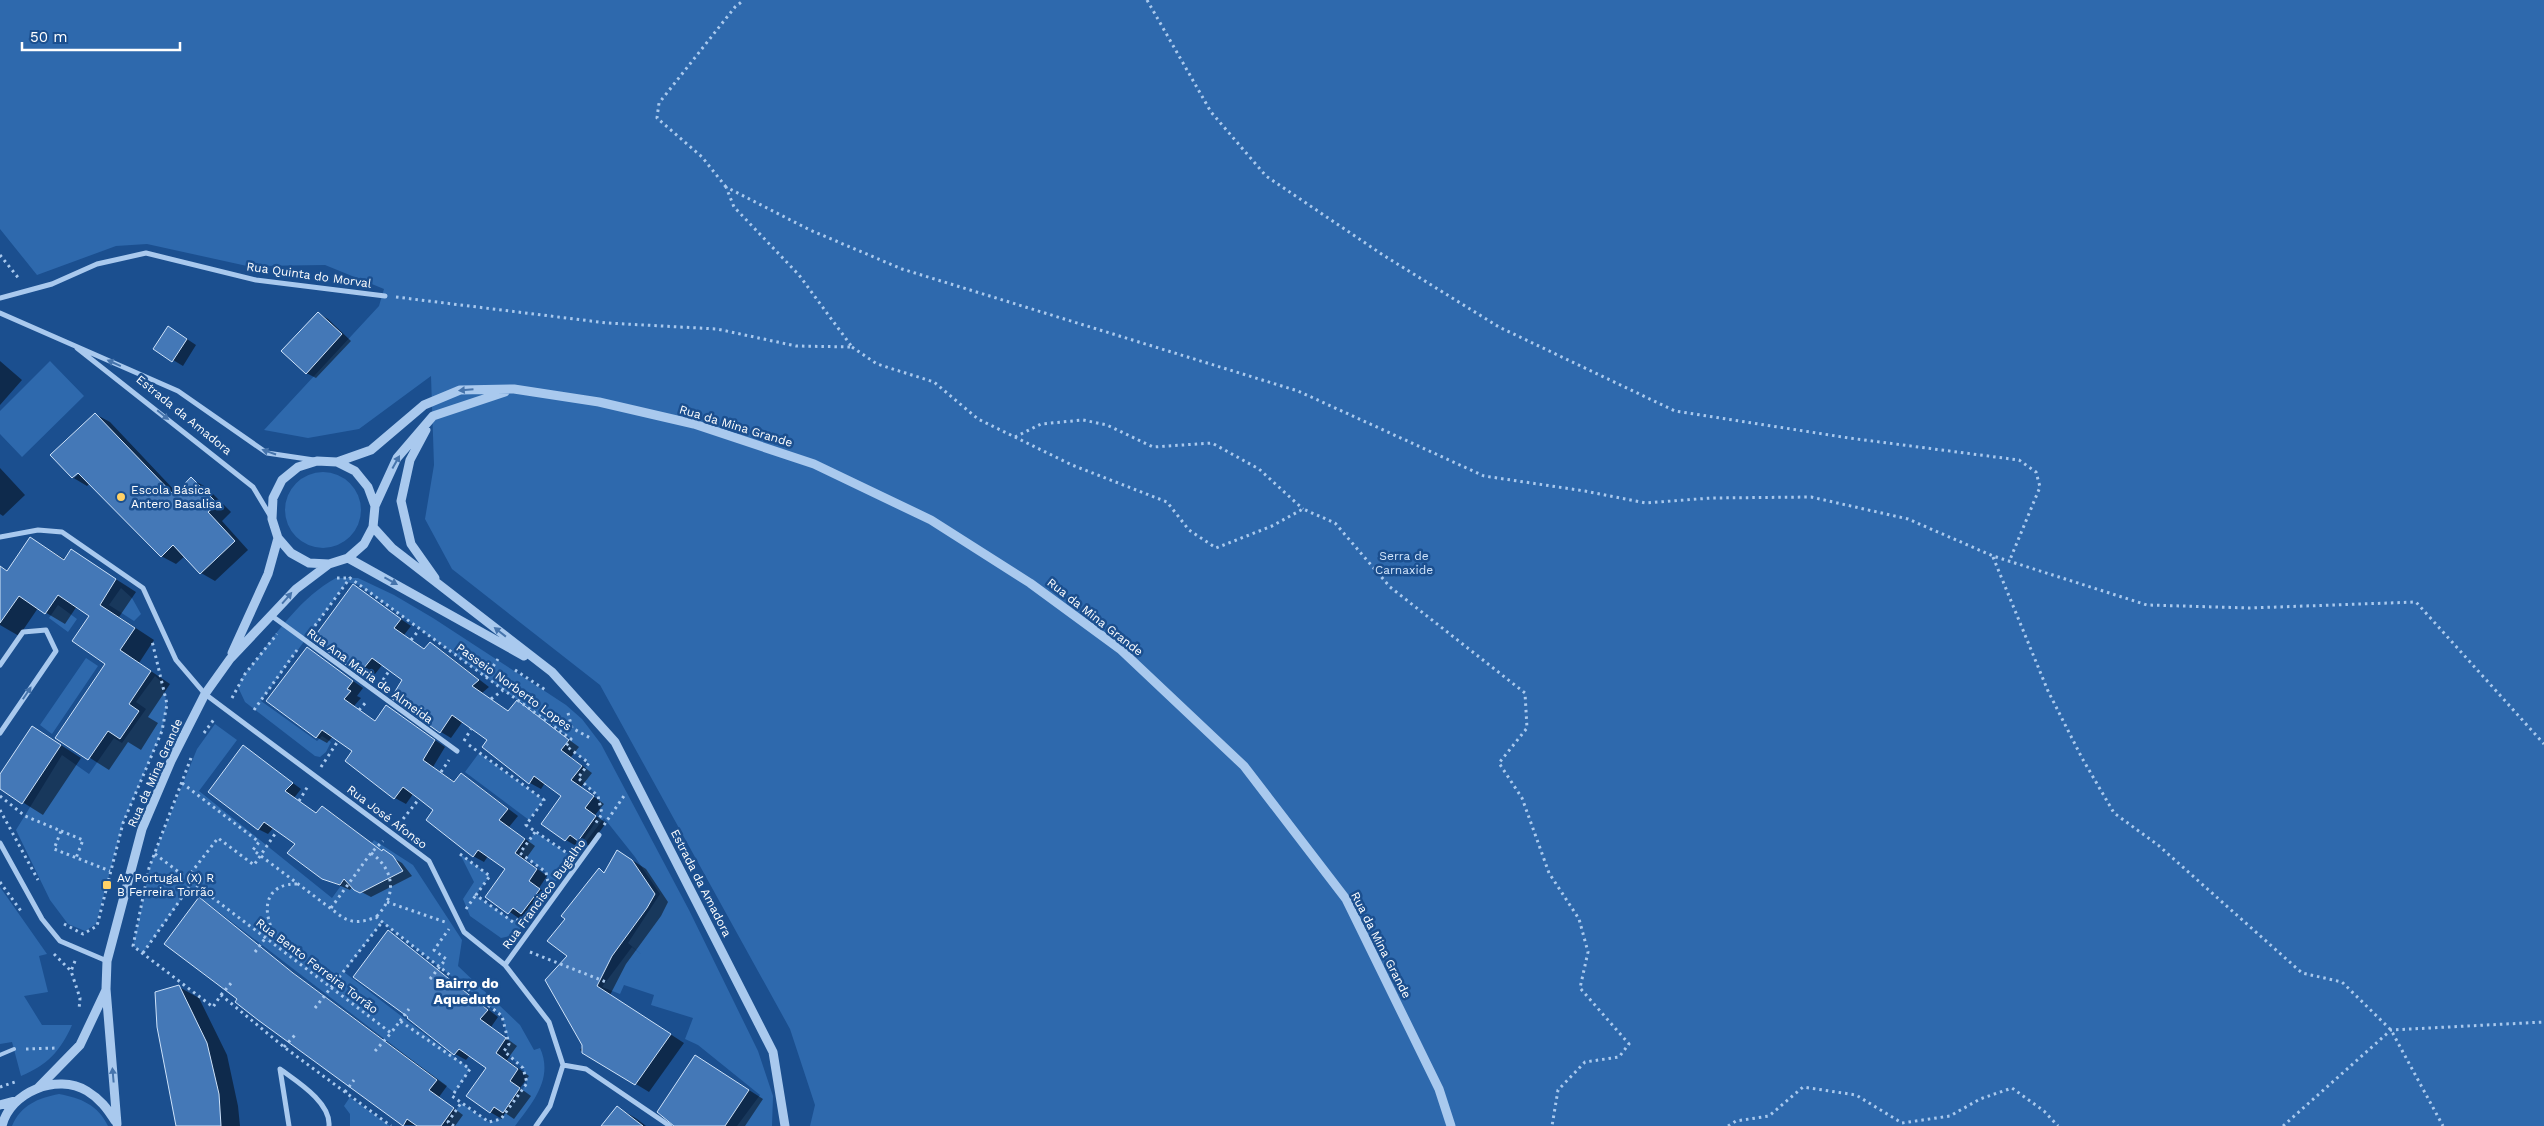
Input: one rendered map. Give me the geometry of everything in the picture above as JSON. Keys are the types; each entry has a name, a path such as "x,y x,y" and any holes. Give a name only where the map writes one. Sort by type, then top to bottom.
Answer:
{"street":[{"name":"Rua Quinta do Morval","path":"0,298 52,284 97,264 146,253 256,280 385,296"},
{"name":"Estrada da Amadora","path":"0,314 69,342 178,391 267,453 317,461"},
{"name":"Estrada da Amadora","path":"69,342 253,487 272,518"},
{"name":"Rua da Mina Grande","path":"433,416 514,389"},
{"name":"Rua da Mina Grande","path":"337,462 371,450 424,405 451,393 460,390 514,389 599,402 694,424 814,464 931,520 1030,583 1120,649 1244,766 1346,900 1439,1089 1451,1126"},
{"path":"230,659 296,589 329,564 348,558 364,544 373,526 375,506 397,458 433,416"},
{"path":"433,416 410,460 401,501 411,544 442,587"},
{"path":"329,564 309,563 303,560 291,553 278,538 272,518 273,498 282,480 298,467 317,461 337,462 355,471 368,487 375,506"},
{"name":"Estrada da Amadora","path":"373,526 392,548 552,672 615,742 774,1052 785,1126"},
{"name":"Rua José Afonso","path":"0,537 38,530 62,532 143,588 176,660 205,694 429,861 464,932 505,965 549,1022 564,1065"},
{"path":"230,659 268,574 278,538"},
{"name":"Estrada da Amadora","path":"348,558 552,672"},
{"name":"Rua Ana Maria de Almeida","path":"272,616 457,751"},
{"path":"0,665 23,632 46,630 56,651 0,733"},
{"name":"Rua da Mina Grande","path":"117,1125 106,989 107,961 142,829 171,761 205,694 230,659"},
{"name":"Rua Francisco Bugalho","path":"505,965 598,835"},
{"path":"0,842 42,919 60,941 107,961"},
{"path":"0,1105 18,1100 38,1088 80,1045 106,989"},
{"path":"536,1126 550,1106 564,1065 586,1069 670,1126"},
{"path":"289,1126 280,1069 315,1096 329,1121 329,1126"},
{"path":"38,1088 62,1084 85,1090 104,1104 117,1125"},
{"path":"2,1126 18,1100"}],"lane":[{"path":"0,1055 14,1049"}],"path":[{"path":"744,0 735,7 659,102 657,118 702,157 726,187 734,207 800,275 852,347 876,364 934,382 978,419 1072,465 1167,502 1189,530 1216,548 1272,526 1303,510"},
{"path":"1147,0 1211,112 1266,176 1383,254 1499,327 1675,410 1850,438 2020,460 2036,472 2040,487 2009,562"},
{"path":"726,187 810,230 902,269 1298,391 1484,476 1585,491 1646,503 1711,498 1811,497 1908,519 2009,562 2148,605 2250,608 2416,602 2544,744"},
{"path":"0,255 28,291"},
{"path":"385,296 606,323 717,329 796,346 852,347"},
{"path":"1015,437 1041,424 1083,420 1107,425 1153,447 1212,443 1259,469 1303,510 1335,523 1390,587 1525,694 1527,728 1499,763 1522,798 1549,873 1579,919 1588,952 1580,988 1629,1044 1619,1057 1584,1062 1558,1090 1552,1126"},
{"path":"1993,556 2048,691 2082,758 2114,813 2158,845 2302,973 2342,982 2391,1030 2443,1126"},
{"path":"336,578 358,578 366,583"},
{"path":"254,710 350,578"},
{"name":"Passeio Norberto Lopes","path":"350,578 571,739 566,746 589,764 578,778 598,796 602,814 591,829"},
{"path":"201,737 212,720 225,708 245,674 284,625"},
{"path":"412,640 419,630"},
{"path":"78,1016 80,998 71,971 80,950 83,934 97,926 123,823 162,730 167,704 150,636"},
{"path":"490,654 505,664"},
{"path":"486,677 498,659"},
{"path":"512,668 553,695"},
{"path":"491,699 503,690"},
{"path":"566,704 572,728 594,740"},
{"path":"457,751 471,729"},
{"path":"315,776 338,741"},
{"path":"464,741 544,800 526,825 567,853 576,851"},
{"path":"192,755 149,868 133,946 213,1007 232,982"},
{"path":"182,783 259,842 253,850 350,922 358,922 376,917 387,902 390,887 389,874 382,861 371,854"},
{"path":"598,835 626,792"},
{"path":"0,796 25,816 84,840 76,858"},
{"path":"331,908 371,854 419,799"},
{"path":"0,810 40,886"},
{"path":"186,878 218,838 254,865 277,831"},
{"path":"61,832 54,849 110,871"},
{"path":"535,832 520,852 546,872 548,883 543,890"},
{"name":"Rua Bento Ferreira Torrão","path":"154,854 391,1032"},
{"path":"460,854 490,876 476,895 513,922 522,917 528,910"},
{"path":"143,954 192,883"},
{"path":"254,952 272,929 267,914 270,897 276,888 284,885 299,884"},
{"path":"387,902 444,921 450,930 434,950 446,958 430,979"},
{"path":"60,917 65,925 83,934"},
{"path":"376,917 502,1016 509,1044 504,1051 523,1068 527,1083 501,1119 489,1122 452,1096 470,1069 400,1022"},
{"path":"315,1008 382,922"},
{"path":"518,947 606,982"},
{"path":"221,995 284,1047 391,1126"},
{"path":"375,1051 409,1009"},
{"path":"2283,1126 2391,1030 2544,1022"},
{"path":"284,1047 294,1035"},
{"path":"14,1049 64,1048"},
{"path":"345,1092 354,1080"},
{"path":"1728,1126 1736,1121 1769,1116 1802,1087 1856,1095 1902,1123 1950,1116 1980,1099 2012,1088 2044,1111 2058,1126"},
{"path":"454,1126 448,1122 461,1103"}],"green space":[{"name":"Serra de Carnaxide","path":"0,0 2544,0 2544,1126 810,1126 815,1105 790,1029 600,685 452,569 425,519 434,465 431,376 359,429 308,438 264,430 379,306 384,289 325,265 247,266 147,244 116,246 37,275 0,229"},
{"path":"50,361 84,396 22,457 0,434 0,411"},
{"path":"323,472 338,475 350,483 358,495 361,510 358,525 350,537 338,545 323,548 308,545 296,537 288,525 285,510 288,495 296,483 308,475"},
{"path":"336,578 358,578 394,595 433,618 566,705 582,719 601,744 689,910 758,1051 773,1096 772,1126 737,1126 760,1095 698,1045 685,1039 693,1018 651,1005 654,995 624,985 620,994 602,987 632,947 642,955 628,943 660,894 635,857 604,818 515,935 501,938 470,916 463,899 474,882 460,854 490,876 476,895 513,921 522,917 548,883 546,872 520,853 535,832 567,853 576,851 601,814 598,796 578,778 589,763 566,746 571,739 359,585 347,582 261,701 317,741 322,736 331,742 326,752 320,757 315,756 245,702 238,687 243,676 296,610 322,587"},
{"path":"121,588 132,598 141,614 134,621 109,605"},
{"path":"58,605 77,619 68,632 49,618"},
{"path":"86,658 98,666 52,734 40,725"},
{"path":"155,676 162,682 167,704 162,731 123,823 96,924 85,931 68,924 50,900 16,830 62,755 89,774 114,738 122,743 146,709 136,702"},
{"path":"215,724 237,740 199,791 332,898 374,840 413,865 462,940 458,966 520,1025 534,1050 540,1048 544,1059 543,1080 534,1099 515,1126 454,1126 448,1122 461,1103 489,1122 501,1119 527,1083 523,1068 504,1051 509,1043 502,1016 382,922 344,972 470,1069 455,1093 189,889 143,953 133,946 151,862 197,749"},
{"path":"479,753 544,800 529,820 465,772"},
{"path":"0,887 47,954 39,956 48,992 24,996 42,1025 72,1025 63,1043 52,1056 38,1067 21,1076 12,1042 0,1044"},
{"path":"59,1094 82,1100 99,1113 108,1126 12,1126 25,1108 37,1100"},
{"path":"350,1097 390,1126 350,1126 350,1114 344,1106"}],"building":[{"path":"318,312 342,334 306,374 281,351"},
{"path":"168,326 187,339 172,362 153,349"},
{"path":"95,413 174,495 191,477 218,504 208,512 235,541 200,574 173,545 161,557 78,473 72,478 50,455"},
{"path":"30,537 64,560 71,549 116,579 100,605 135,628 120,650 151,671 129,704 139,711 120,739 108,731 88,760 55,738 105,664 72,641 89,616 58,595 45,614 19,596 0,623 0,566 7,571"},
{"path":"353,584 401,619 394,628 424,649 430,642 479,680 472,686 508,711 517,700 569,740 561,750 582,766 571,780 594,796 585,808 596,816 578,841 570,835 565,841 541,824 561,796 534,776 529,784 482,747 487,740 452,715 440,733 391,698 402,680 372,658 359,674 312,640"},
{"path":"307,647 353,681 347,689 351,691 344,699 375,721 386,705 435,740 423,760 454,782 461,773 508,809 499,820 525,839 515,853 537,869 529,881 540,889 521,914 513,908 508,914 485,897 505,869 478,850 473,857 426,820 433,810 419,799 403,787 394,799 345,761 352,751 322,730 316,738 266,701"},
{"path":"32,726 61,745 22,804 0,789 0,774"},
{"path":"243,745 293,783 285,791 316,813 322,806 382,851 383,849 393,856 403,871 360,893 354,890 344,879 340,885 322,879 287,853 295,844 264,822 258,830 208,792"},
{"path":"617,850 632,860 655,894 612,956 597,986 671,1034 635,1085 582,1053 582,1045 545,980 567,956 547,941 565,919 561,916 599,868 604,873"},
{"path":"199,897 293,973 437,1080 429,1090 454,1108 441,1126 417,1126 407,1119 403,1126 258,1020 235,1002 237,999 164,944"},
{"path":"388,930 488,1010 480,1019 506,1038 496,1053 518,1069 510,1081 520,1088 503,1113 494,1107 490,1113 466,1096 486,1068 459,1049 454,1055 408,1017 353,977"},
{"path":"179,985 207,1043 219,1094 221,1126 176,1126 157,1027 155,992"},
{"path":"695,1055 749,1090 725,1126 674,1126 657,1112"},
{"path":"617,1106 643,1126 601,1126"}],"place":[{"name":"Escola Básica Antero Basalisa","path":"121,497"},
{"name":"Av Portugal (X) R B Ferreira Torrão","path":"107,885"}],"district":[{"name":"Bairro do Aqueduto","path":"467,992"}]}
